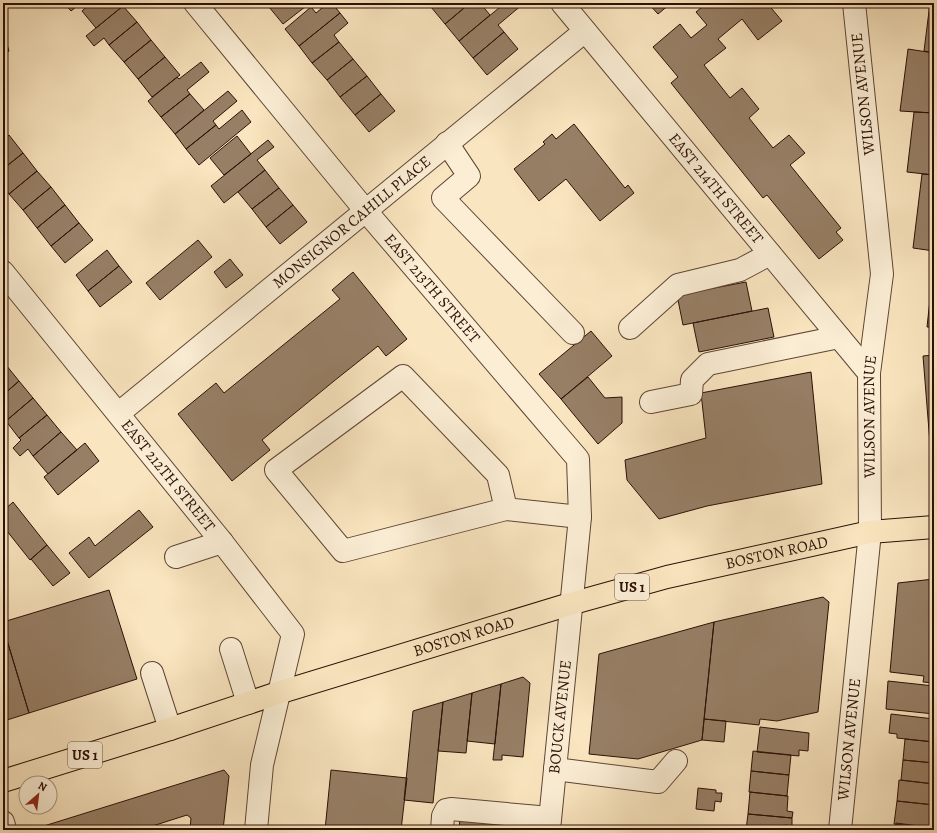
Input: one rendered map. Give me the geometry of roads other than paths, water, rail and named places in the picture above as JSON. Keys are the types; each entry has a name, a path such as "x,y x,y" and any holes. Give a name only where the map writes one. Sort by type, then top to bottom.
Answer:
{"main road":[{"name":"BOSTON ROAD","path":"4,779 170,729 278,693 570,604 667,577 870,532 934,527"}],"street":[{"name":"EAST 213TH STREET","path":"195,3 365,210 578,459 580,517 570,604"},
{"name":"EAST 214TH STREET","path":"562,3 869,374"},
{"name":"WILSON AVENUE","path":"840,830 870,532 869,374 882,274 854,3"},
{"name":"MONSIGNOR CAHILL PLACE","path":"119,413 585,31"},
{"path":"447,143 469,176 443,198 573,333"},
{"path":"630,328 678,284 740,270 770,254"},
{"name":"EAST 212TH STREET","path":"3,272 119,413 293,634 278,693"},
{"path":"651,402 691,394 692,380 708,364 839,337"},
{"path":"506,509 498,476 403,376 276,470 343,551 506,509 580,517"},
{"path":"176,557 222,542"},
{"name":"BOUCK AVENUE","path":"550,824 570,604"},
{"path":"231,649 248,703"},
{"path":"152,673 170,729"},
{"path":"256,830 262,765 278,693"},
{"path":"555,769 658,782 676,761"},
{"path":"442,830 443,816 446,810 452,809 550,824"}]}
